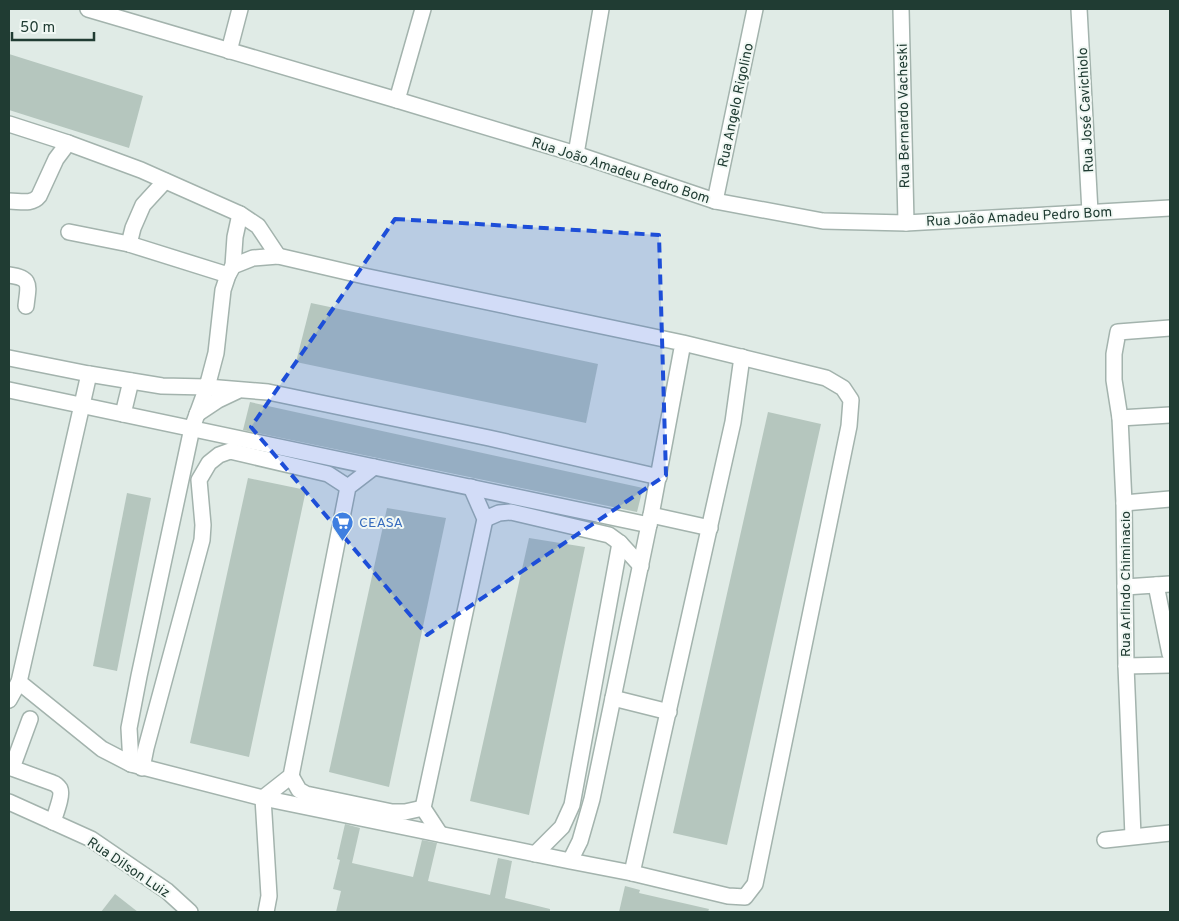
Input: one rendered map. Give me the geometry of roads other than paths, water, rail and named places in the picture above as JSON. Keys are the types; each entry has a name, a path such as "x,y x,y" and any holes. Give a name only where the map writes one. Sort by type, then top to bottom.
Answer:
{"street":[{"name":"Rua João Amadeu Pedro Bom","path":"88,9 576,154 716,201 823,221 906,223 1170,208"},
{"path":"229,51 240,9"},
{"path":"397,100 423,9"},
{"path":"576,154 601,9"},
{"name":"Rua Angelo Rigolino","path":"716,201 755,9"},
{"name":"Rua Bernardo Vacheski","path":"900,9 906,223"},
{"name":"Rua José Cavichiolo","path":"1079,9 1090,212"},
{"path":"9,124 141,170 240,214 258,226 278,256"},
{"path":"9,201 32,202 36,200 40,196 56,159 68,143"},
{"path":"129,244 133,228 143,205 165,181"},
{"path":"136,766 129,728 192,428 207,387 216,353 223,290 230,271 240,214"},
{"path":"18,682 102,749 136,766 263,798 632,873 728,896 745,897 755,884 849,426 851,400 843,388 826,378 742,357 278,256 253,258 230,271 129,244 69,232"},
{"path":"9,275 20,276 28,284 26,306"},
{"name":"Rua Arlindo Chiminacio","path":"1133,836 1126,666 1124,502 1120,418 1114,380 1114,354 1118,332 1170,328"},
{"path":"570,861 580,841 592,799 659,477 683,343"},
{"path":"632,873 733,422 742,357"},
{"path":"9,358 162,386 207,387 268,392 489,438 659,477"},
{"path":"9,700 18,682 89,374"},
{"path":"123,414 131,381"},
{"path":"9,390 471,487 650,520 710,528"},
{"path":"197,414 238,390"},
{"path":"1120,418 1170,415"},
{"path":"136,766 146,748 202,540 203,525 199,480 210,462 218,454 230,451 328,474 348,487"},
{"path":"263,798 291,776 348,487 374,466"},
{"path":"182,474 199,480"},
{"path":"440,834 423,808 485,519 471,487"},
{"path":"1124,502 1170,499"},
{"path":"485,519 499,513 512,512 609,535 620,543 641,566"},
{"path":"535,854 562,828 572,805 620,543"},
{"path":"1125,587 1163,585 1170,654"},
{"path":"1126,666 1170,665"},
{"path":"613,698 668,712"},
{"path":"30,719 10,767 54,783 59,787 61,792 60,799 53,822"},
{"path":"291,776 300,790 306,794 392,812 405,812 423,808"},
{"path":"263,798 269,896 266,912"},
{"name":"Rua Dilson Luiz","path":"9,802 91,839 168,891 190,912"},
{"path":"1106,840 1170,833"}],"place":[{"name":"CEASA","path":"343,541"}]}
